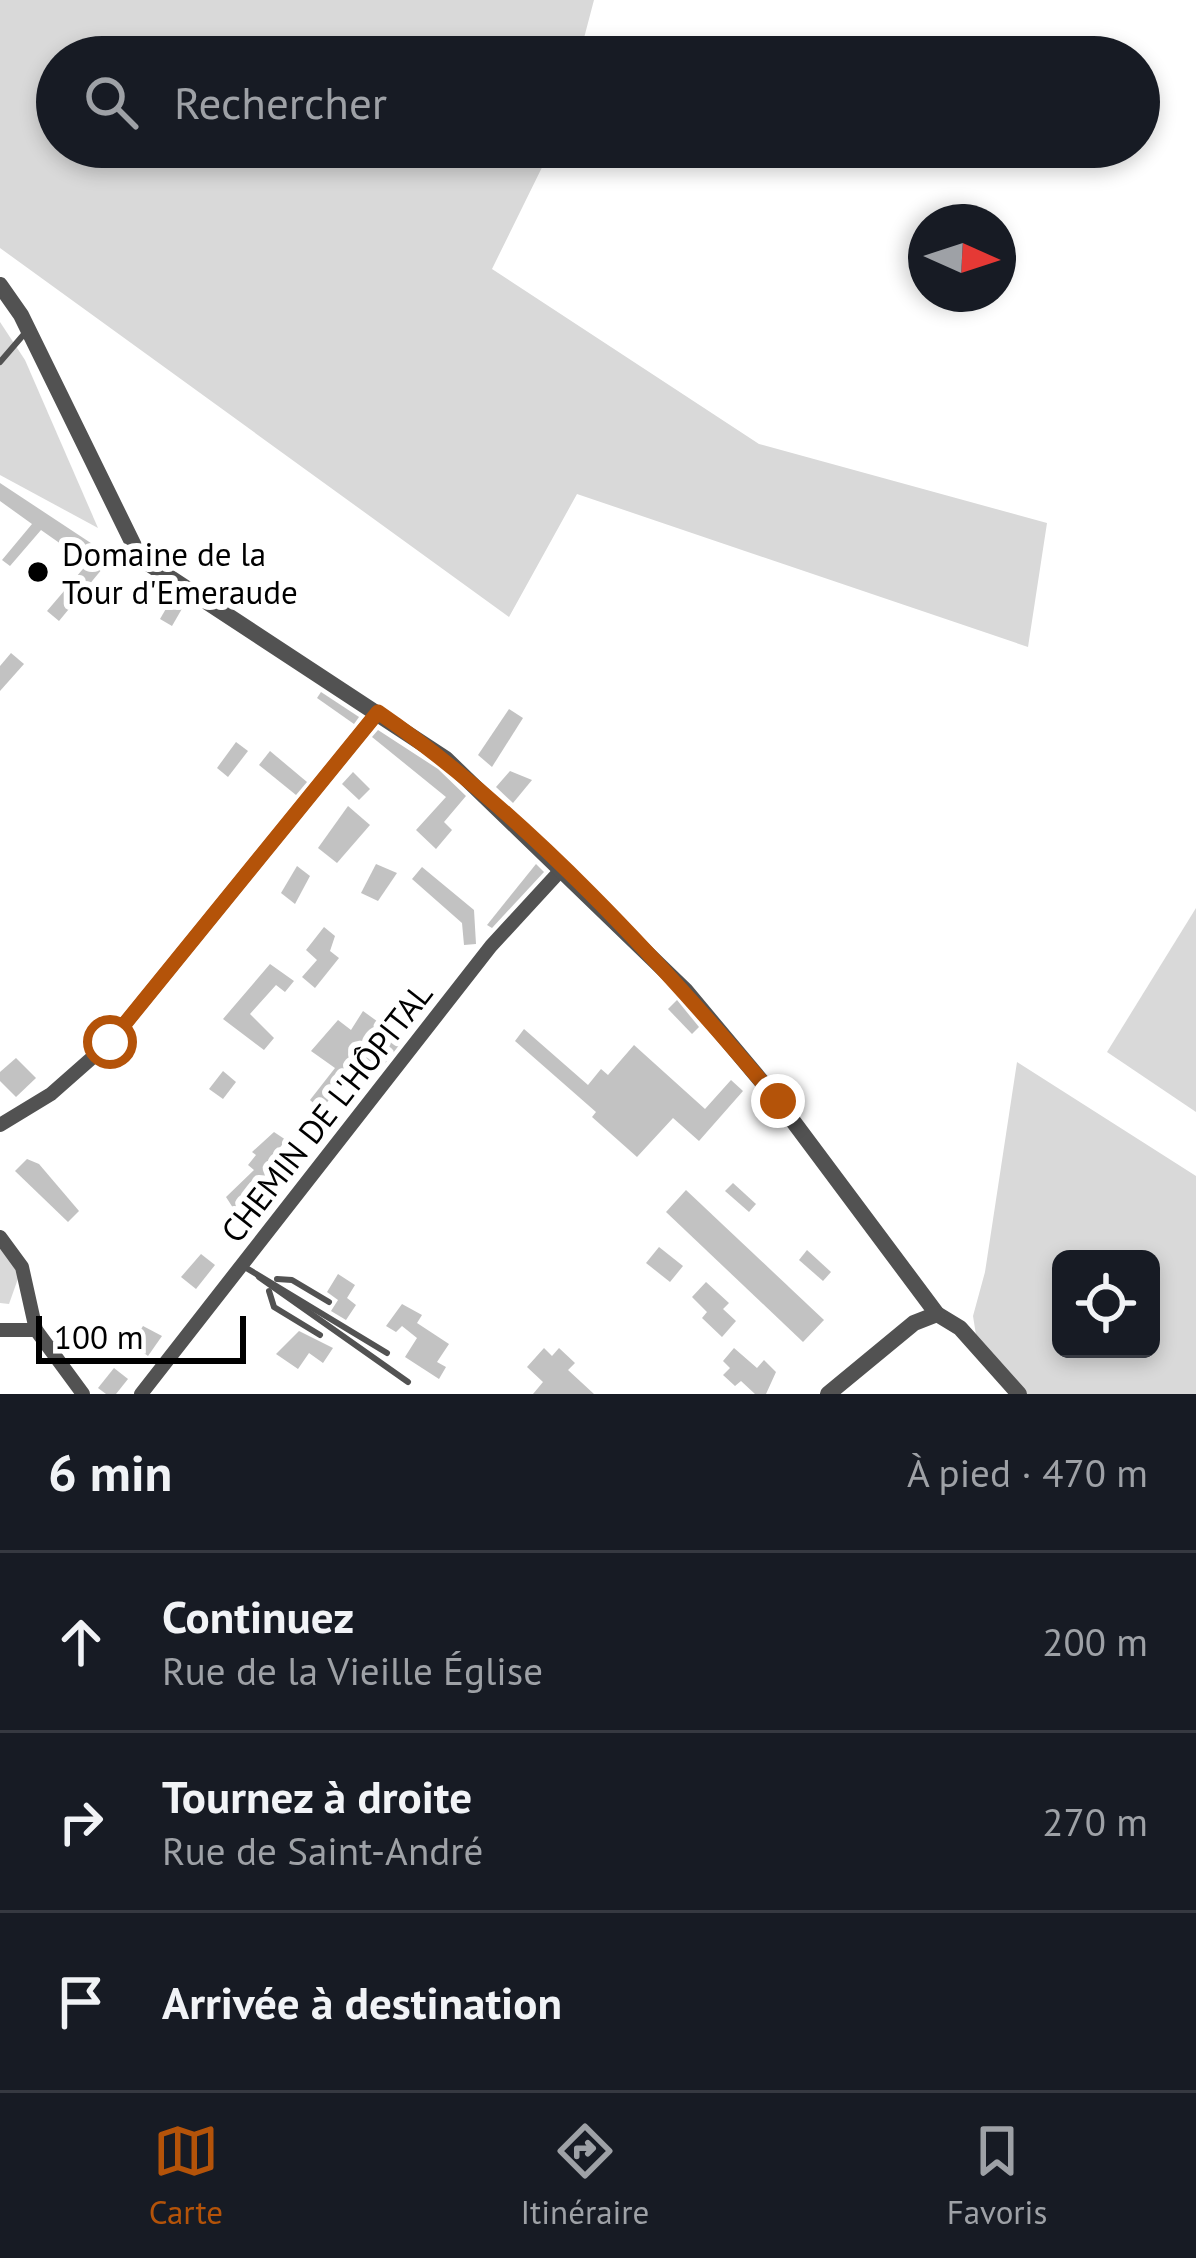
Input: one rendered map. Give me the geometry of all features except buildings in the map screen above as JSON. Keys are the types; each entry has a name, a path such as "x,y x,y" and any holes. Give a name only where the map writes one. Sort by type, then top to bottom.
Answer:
{"street":[{"path":"0,285 24,322 140,558 446,759 685,990 778,1101 937,1314 958,1326 1019,1394"},
{"path":"0,1125 51,1094 110,1042 378,712"},
{"name":"CHEMIN DE L'HÔPITAL","path":"141,1394 491,946 561,870"},
{"path":"0,1237 22,1267 36,1330 82,1394"},
{"path":"828,1394 914,1323 937,1314"},
{"path":"0,1330 36,1330"}],"lane":[{"path":"0,362 24,322"},
{"path":"241,1264 387,1352"},
{"path":"271,1283 292,1280 329,1302"},
{"path":"271,1283 274,1306 320,1335"},
{"path":"271,1283 408,1382"}],"shaded area":[{"path":"0,0 594,0 585,36 36,36 36,168 542,168 492,269 759,444 1047,523 1028,647 577,494 509,617 0,248"},
{"path":"0,322 25,360 98,528 0,475"},
{"path":"1196,908 1196,1112 1107,1052"},
{"path":"1017,1062 1196,1176 1196,1394 1026,1394 976,1335 973,1316 985,1272"},
{"path":"0,1247 20,1273 9,1304 0,1303"}],"place":[{"name":"Domaine de la Tour d'Emeraude","path":"38,572"}],"route":[{"path":"110,1042 378,712 446,759 685,990 778,1101"}]}
